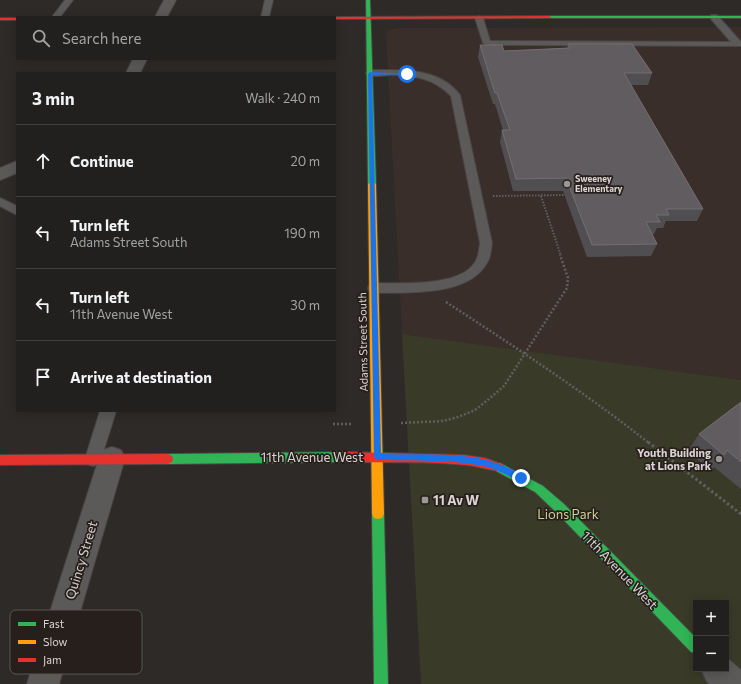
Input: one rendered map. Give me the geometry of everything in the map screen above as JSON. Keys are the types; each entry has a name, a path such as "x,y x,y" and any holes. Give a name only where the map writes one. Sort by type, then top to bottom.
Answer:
{"street":[{"path":"162,16 170,0"},
{"name":"Adams Street South","path":"368,0 378,457 381,684"},
{"path":"336,18 741,17"},
{"path":"0,19 16,19"},
{"path":"134,72 140,60"},
{"path":"0,175 16,167"},
{"name":"11th Avenue West","path":"0,460 378,457 465,460 485,463 503,469 539,489 560,508 693,644"},
{"name":"Quincy Street","path":"62,610 102,459"},
{"path":"720,672 732,684"},
{"name":"Quincy Street","path":"43,684 46,674"}],"lane":[{"path":"57,16 70,0"},
{"path":"265,16 269,0"},
{"path":"479,18 488,43 738,44 714,17"},
{"path":"370,74 419,75 430,77 444,84 455,95 486,248 486,253 481,262 474,270 462,279 437,287 374,288"},
{"path":"0,201 16,210"},
{"path":"102,459 108,412"}],"path":[{"path":"493,196 573,195"},
{"path":"333,424 377,424 443,420 458,417 475,410 504,386 567,288 568,283 568,278 541,196"},
{"path":"440,298 525,353 605,408 741,514"}],"shaded area":[{"name":"Sweeney Elementary","path":"741,27 741,380 402,334 386,34 388,30 400,28"}],"green space":[{"name":"Lions Park","path":"402,334 741,380 741,684 421,684"}],"building":[{"path":"568,44 632,44 652,73 624,73 703,209 666,209 669,215 656,215 660,222 646,222 657,244 592,245 566,178 516,179 502,130 510,130 497,93 495,93 480,45 502,45 504,51 570,48"},
{"path":"741,402 741,462 727,450 724,455 699,434"}],"traffic: fast":[{"path":"368,0 372,184"},
{"path":"549,17 741,17"},
{"path":"168,459 347,457"},
{"path":"500,468 539,489 560,508 693,644"},
{"path":"378,514 381,684"}],"traffic: slow":[{"path":"372,184 378,514"}],"traffic: jam":[{"path":"336,18 549,17"},
{"path":"0,19 16,19"},
{"path":"347,457 465,460 485,463 500,468"},
{"path":"0,460 168,459"}],"place":[{"name":"Sweeney Elementary","path":"567,184"},
{"name":"Youth Building at Lions Park","path":"719,459"},
{"name":"11 Av W","path":"425,500"}],"route":[{"path":"407,74 370,74 378,457 465,460 485,463 503,469 521,478"}]}
